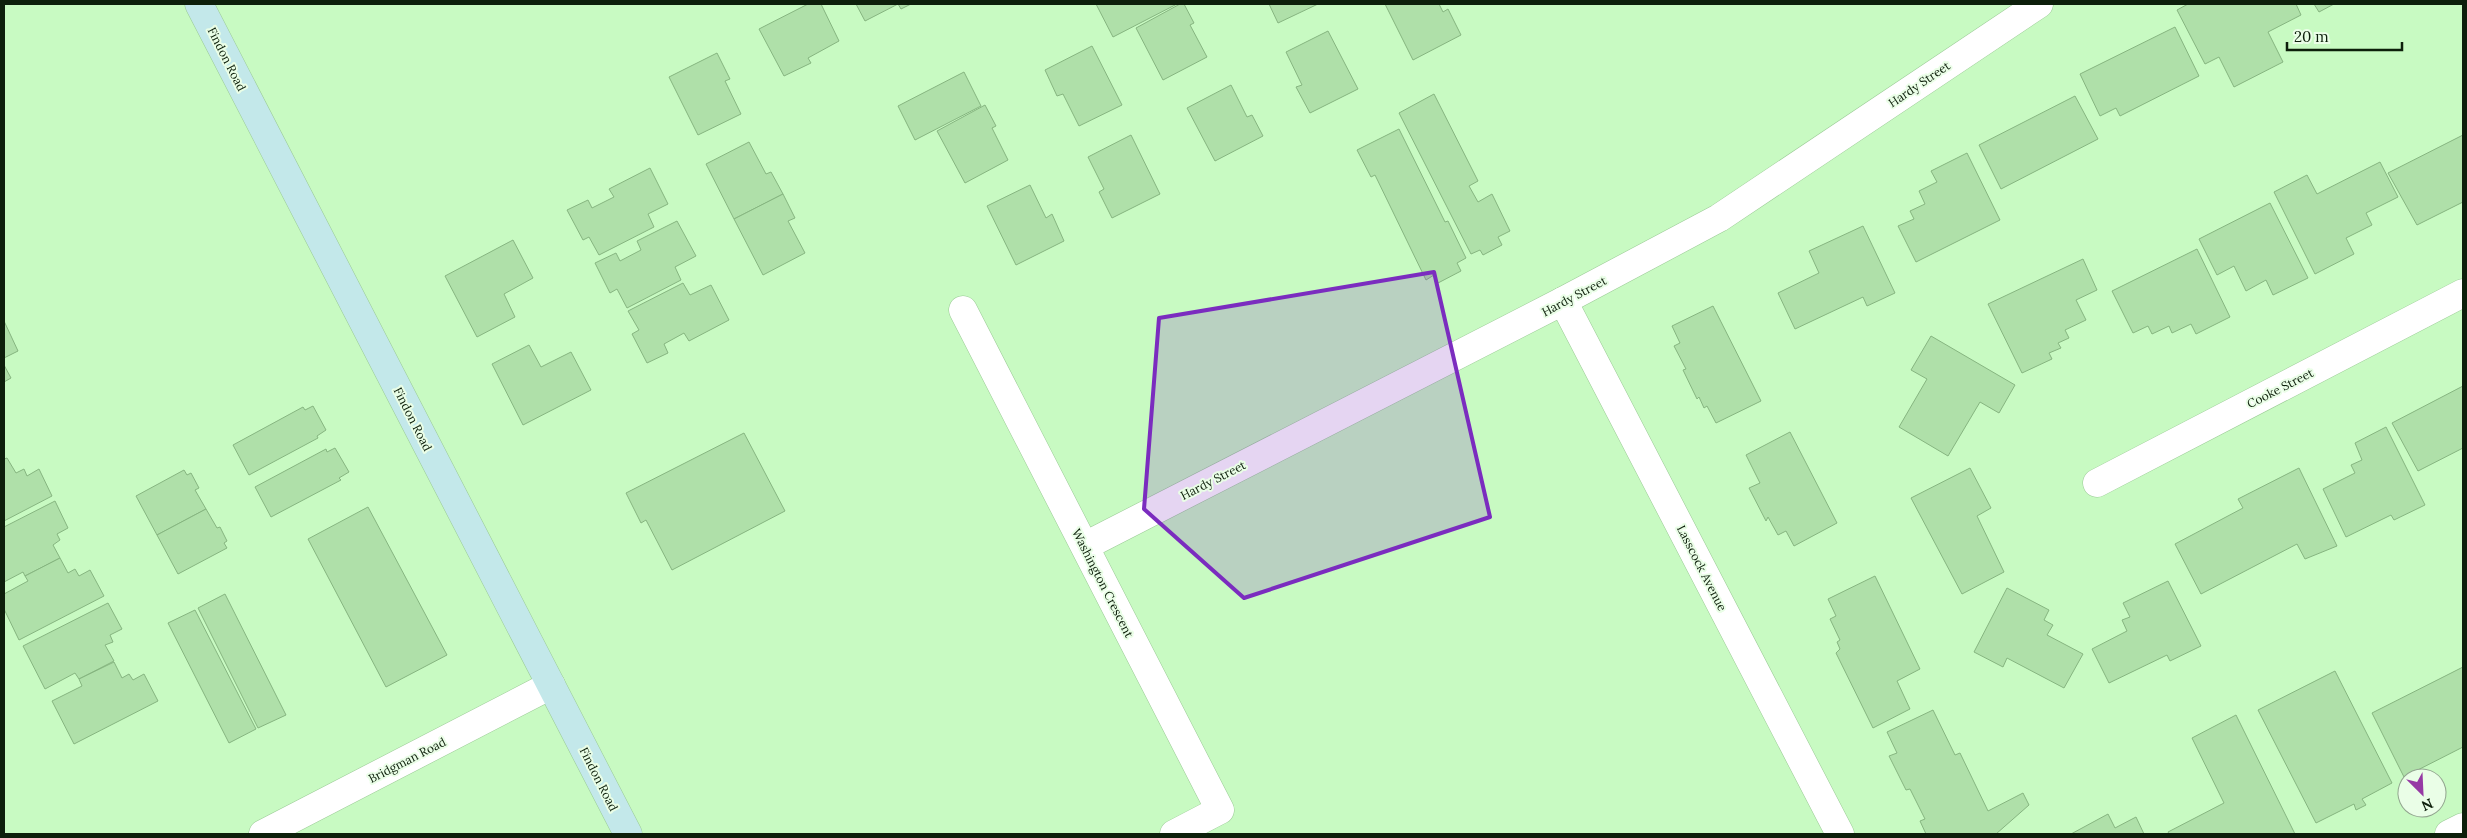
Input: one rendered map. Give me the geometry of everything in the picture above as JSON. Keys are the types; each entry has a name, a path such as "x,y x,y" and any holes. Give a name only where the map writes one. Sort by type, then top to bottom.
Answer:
{"main road":[{"name":"Findon Road","path":"199,4 628,834"}],"street":[{"name":"Hardy Street","path":"1085,546 1563,302 1719,218 2039,4"},
{"name":"Cooke Street","path":"2097,483 2463,292"},
{"name":"Lasscock Avenue","path":"1563,302 1840,834"},
{"name":"Washington Crescent","path":"963,310 1220,810 1174,834"},
{"name":"Bridgman Road","path":"263,834 551,685"},
{"path":"2449,834 2463,827"}],"highlighted area":[{"path":"1434,272 1490,517 1244,598 1144,509 1159,318"}],"building":[{"path":"808,4 821,4 839,41 808,58 811,63 784,76 759,29"},
{"path":"856,4 898,4 865,21"},
{"path":"898,4 911,4 901,9"},
{"path":"1096,4 1177,4 1113,37"},
{"path":"1180,4 1184,4 1194,23 1190,25 1207,57 1163,80 1136,28"},
{"path":"1269,4 1318,4 1278,23"},
{"path":"1385,4 1439,4 1443,12 1448,9 1461,35 1413,60"},
{"path":"2188,4 2296,4 2301,15 2268,32 2283,62 2234,87 2219,57 2205,64 2177,10"},
{"path":"2314,4 2334,4 2319,12"},
{"path":"2175,27 2199,76 2120,116 2116,108 2100,116 2080,74"},
{"path":"1328,31 1358,89 1310,113 1296,87 1302,85 1286,52"},
{"path":"1092,46 1122,105 1079,126 1063,94 1057,96 1045,70"},
{"path":"717,53 730,79 725,81 741,114 698,135 669,77"},
{"path":"964,72 981,106 915,140 898,106"},
{"path":"1231,85 1247,117 1252,115 1263,136 1215,161 1187,108"},
{"path":"1434,94 1478,181 1469,186 1478,202 1492,194 1510,231 1498,237 1502,245 1483,255 1480,250 1471,254 1399,113"},
{"path":"2075,96 2098,139 2001,189 1979,145"},
{"path":"985,105 996,126 992,128 1008,160 965,183 937,131"},
{"path":"1399,129 1445,222 1448,221 1466,258 1457,263 1461,271 1438,283 1434,275 1426,280 1375,175 1371,177 1357,150"},
{"path":"1131,135 1160,194 1112,218 1099,192 1104,189 1088,157"},
{"path":"2463,135 2463,202 2417,225 2388,173"},
{"path":"749,142 766,174 771,172 783,194 734,219 706,164"},
{"path":"1967,153 2000,220 1916,262 1898,226 1914,219 1910,211 1925,204 1919,191 1937,182 1931,171"},
{"path":"2380,162 2398,197 2366,213 2372,225 2346,238 2354,254 2315,274 2274,192 2307,175 2317,194"},
{"path":"650,168 668,204 648,214 654,227 599,255 589,237 583,240 567,210 588,200 592,208 614,197 609,189"},
{"path":"1030,185 1046,218 1052,214 1064,241 1016,265 987,206"},
{"path":"783,194 795,218 788,221 805,253 763,275 734,219"},
{"path":"2270,203 2308,278 2273,295 2266,280 2246,291 2234,266 2217,275 2199,239"},
{"path":"677,221 696,256 675,267 681,280 627,308 617,289 610,293 595,263 616,253 620,261 641,250 637,241"},
{"path":"1863,226 1895,293 1867,306 1863,297 1795,329 1778,293 1819,273 1809,251"},
{"path":"513,240 533,278 504,294 515,317 477,337 445,276"},
{"path":"2197,249 2230,317 2196,334 2191,324 2172,333 2169,326 2152,334 2148,326 2133,333 2112,291"},
{"path":"2083,259 2097,290 2076,300 2086,320 2065,330 2069,338 2058,343 2061,348 2049,353 2052,359 2022,373 1988,304"},
{"path":"683,283 690,295 711,285 729,320 689,341 684,333 664,344 668,353 647,363 632,334 639,330 628,311"},
{"path":"1713,306 1761,401 1716,423 1707,406 1704,408 1699,397 1697,399 1683,370 1686,369 1674,346 1680,343 1672,326"},
{"path":"4,321 18,351 4,358"},
{"path":"1931,336 2015,385 1999,413 1980,402 1948,456 1899,427 1927,379 1911,370"},
{"path":"529,345 541,367 571,352 591,390 523,425 492,364"},
{"path":"4,365 11,378 4,382"},
{"path":"2463,386 2463,448 2418,471 2392,423"},
{"path":"313,406 326,430 317,436 318,438 249,475 233,445 303,407 305,410"},
{"path":"2386,427 2425,505 2394,520 2391,515 2346,537 2323,489 2355,473 2351,465 2362,460 2355,443"},
{"path":"1790,432 1837,523 1794,546 1786,531 1778,535 1768,517 1766,521 1749,488 1760,483 1746,455"},
{"path":"744,433 785,511 672,570 646,520 641,523 626,493"},
{"path":"335,448 349,472 339,478 341,480 271,517 255,487 326,449 327,452"},
{"path":"7,458 16,473 24,469 27,476 39,469 52,496 4,521 4,459"},
{"path":"1970,468 1991,508 1977,516 2004,572 1962,594 1911,498"},
{"path":"2299,468 2337,546 2305,559 2297,544 2201,594 2175,544 2243,508 2238,499"},
{"path":"184,470 187,475 191,473 199,488 195,490 206,509 157,535 136,496"},
{"path":"55,501 68,528 57,534 60,540 53,545 60,558 25,576 23,572 4,582 4,527"},
{"path":"368,507 447,655 386,687 308,539"},
{"path":"206,509 217,528 220,527 227,541 224,543 227,548 178,574 157,535"},
{"path":"60,558 68,573 75,569 79,576 90,570 104,596 19,640 4,609 4,594 28,581 25,576"},
{"path":"1875,576 1920,669 1897,681 1910,709 1873,728 1836,653 1840,649 1837,642 1840,640 1830,619 1836,616 1828,599"},
{"path":"2168,581 2201,646 2170,661 2167,655 2109,683 2092,649 2127,631 2122,620 2130,617 2123,603"},
{"path":"2007,588 2049,610 2044,620 2053,625 2047,635 2083,654 2064,688 2007,658 2003,667 1974,652"},
{"path":"225,594 286,715 258,728 198,608"},
{"path":"108,603 122,629 110,635 113,642 105,645 114,661 79,679 75,673 45,689 23,646"},
{"path":"195,610 256,729 229,743 168,623"},
{"path":"114,662 122,678 129,674 133,680 144,674 158,701 74,744 52,701 82,686 79,679"},
{"path":"2463,667 2463,747 2422,768 2400,768 2372,713"},
{"path":"2335,671 2392,783 2362,799 2366,805 2356,810 2354,804 2316,823 2258,710"},
{"path":"1933,710 1955,755 1960,753 1988,811 2023,793 2029,805 1996,834 1926,834 1920,821 1925,819 1910,789 1906,790 1889,756 1897,753 1887,732"},
{"path":"2236,715 2295,834 2169,834 2168,832 2224,803 2192,738"},
{"path":"2108,814 2115,828 2136,817 2144,834 2071,834"}]}
